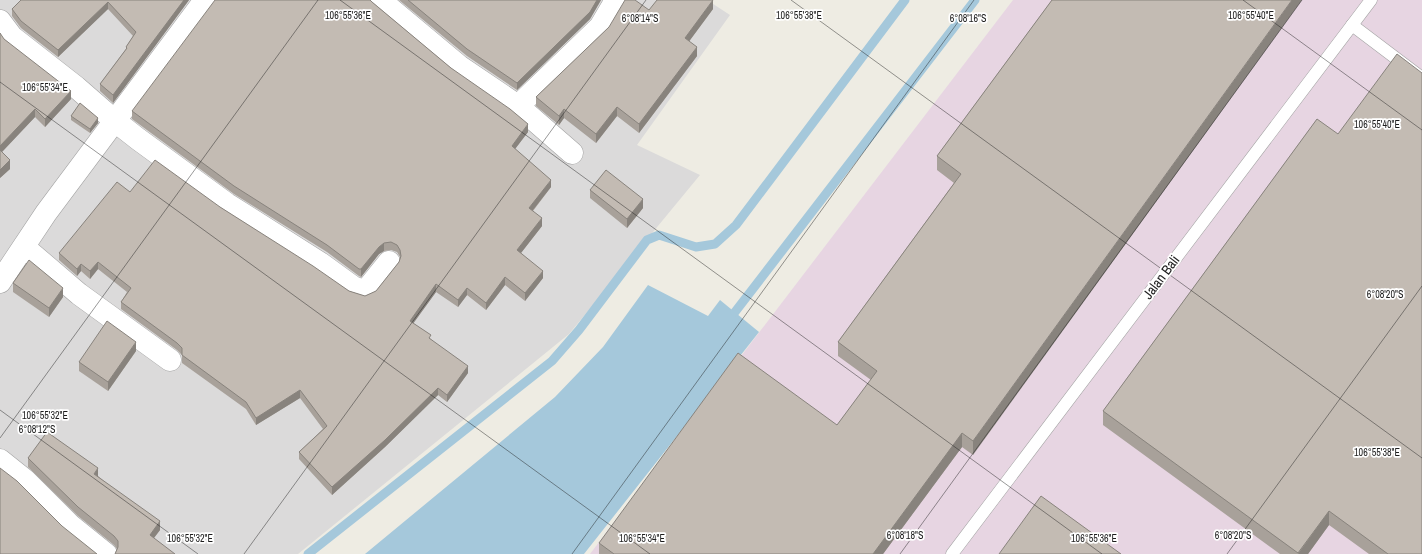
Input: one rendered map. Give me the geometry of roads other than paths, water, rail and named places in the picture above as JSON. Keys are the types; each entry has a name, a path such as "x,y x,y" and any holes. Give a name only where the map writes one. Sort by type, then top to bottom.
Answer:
{"street":[{"path":"0,282 46,213 205,0"},
{"path":"380,0 459,66 518,106 572,153"},
{"path":"518,106 600,27 616,0"},
{"path":"0,21 12,38 76,87 115,121 227,204 359,290 364,291 368,288 389,262"},
{"path":"24,247 79,294 170,360"},
{"path":"0,460 25,480 70,525 106,554"}],"lane":[{"name":"Jalan Bali","path":"952,554 1371,0"},
{"path":"1352,25 1422,78"}],"water":[{"path":"648,285 708,316 720,300 759,332 584,554 365,554 555,397 603,347"}],"waterway":[{"path":"308,554 552,361 579,330 647,240 659,235 696,247 715,244 736,225 905,0"},
{"path":"735,312 975,0"}]}
